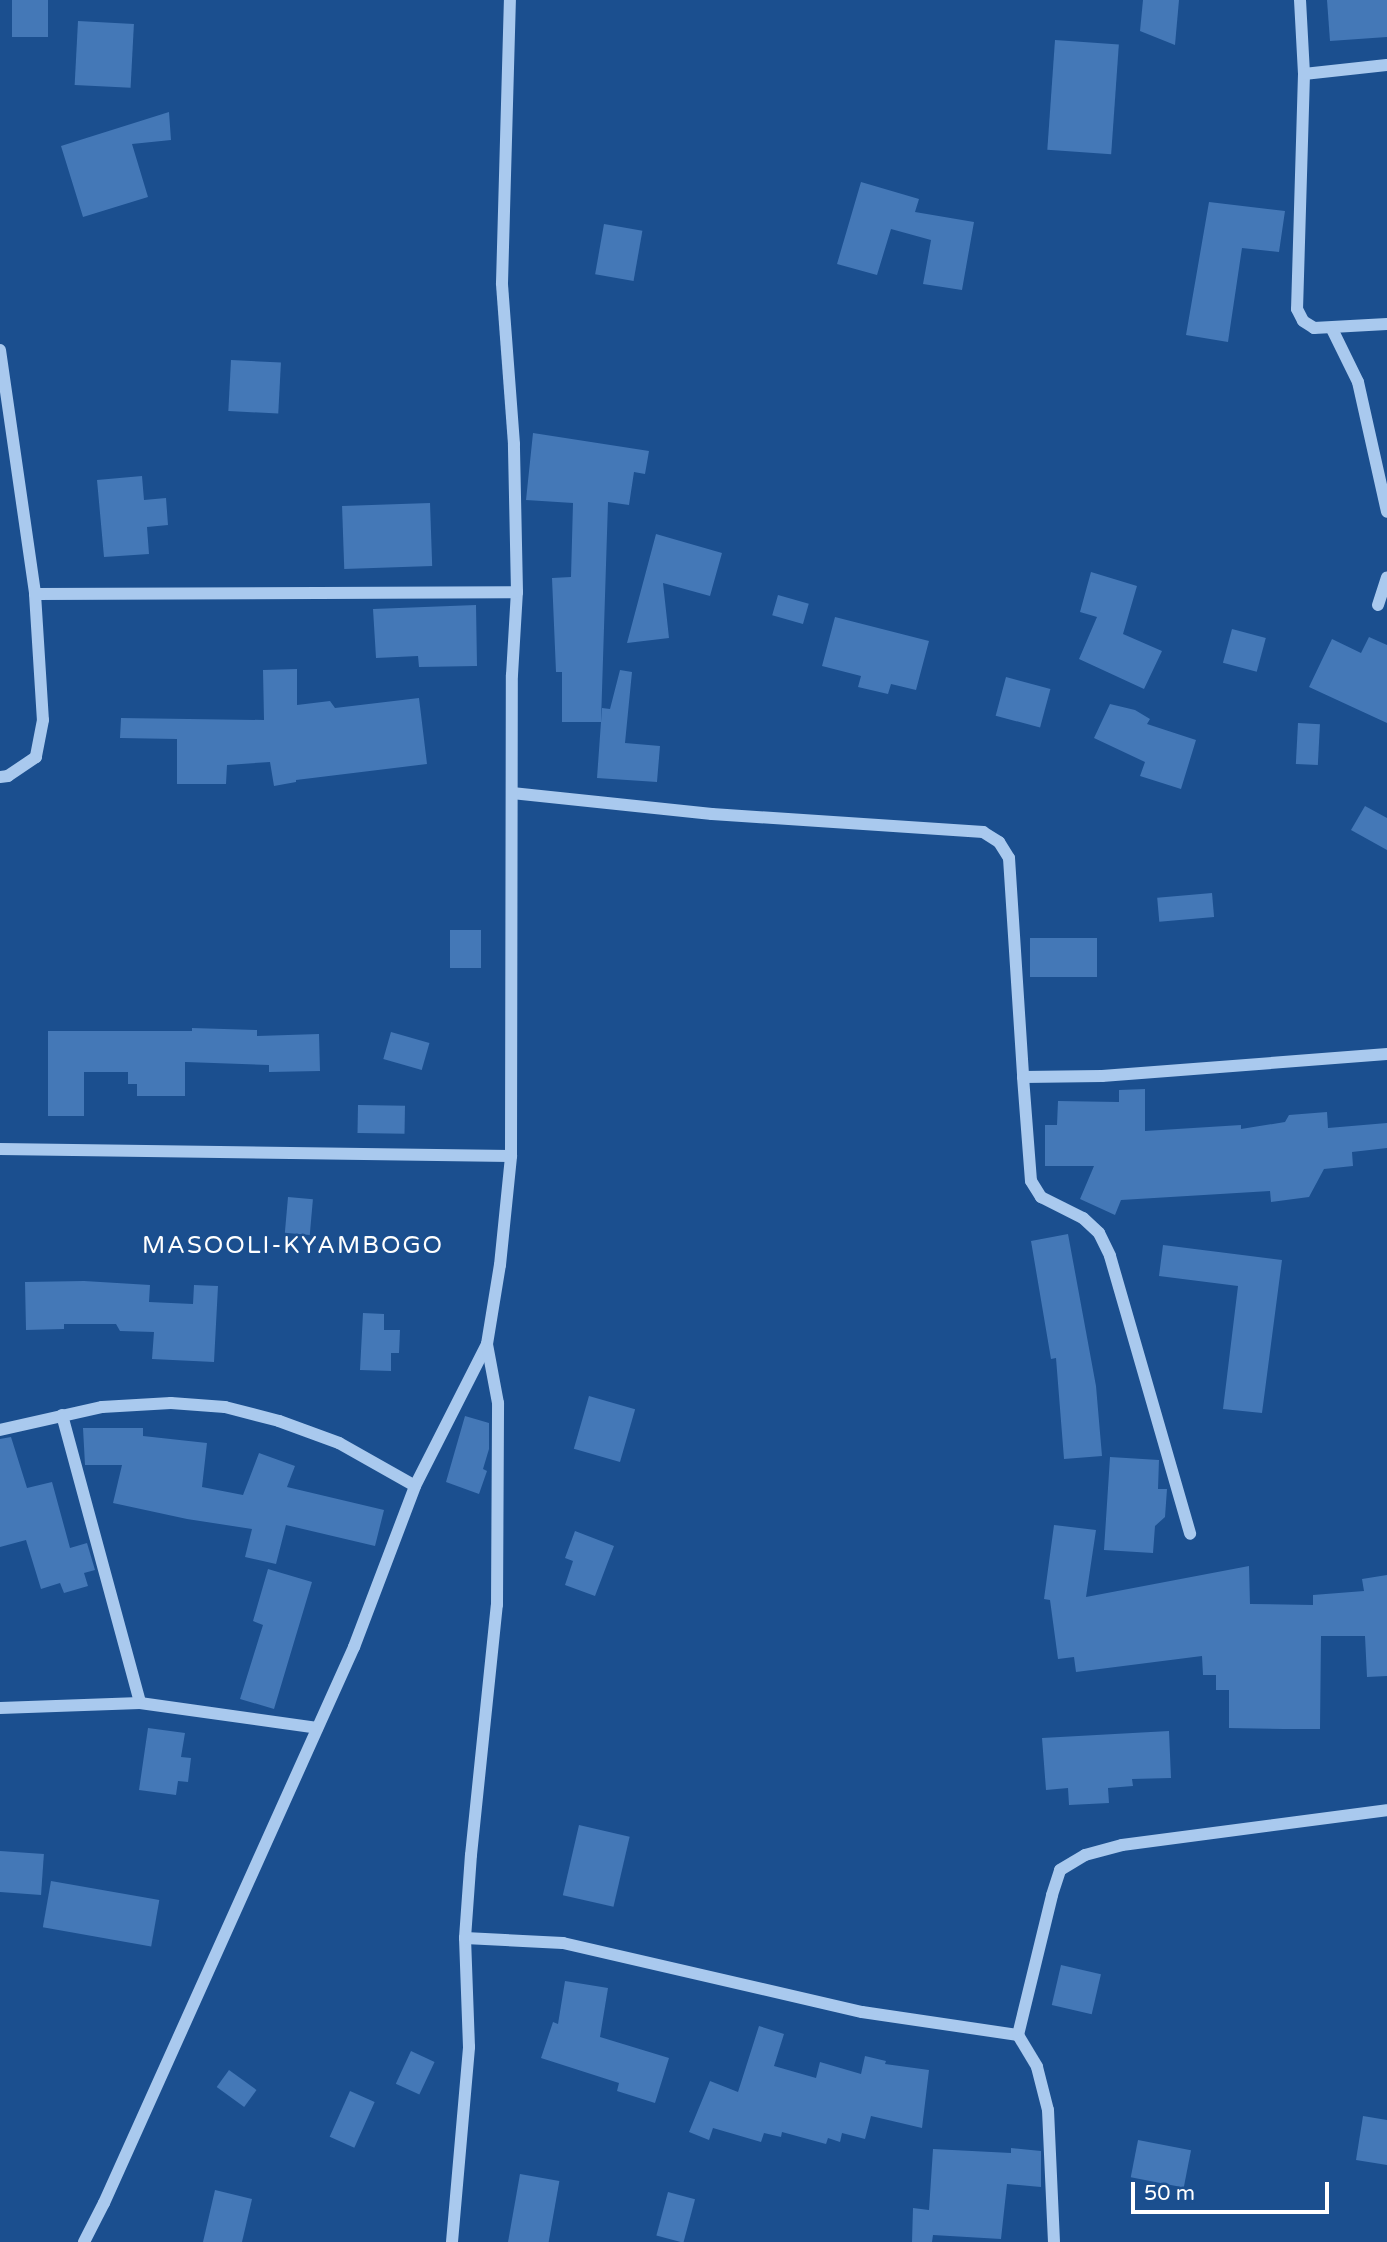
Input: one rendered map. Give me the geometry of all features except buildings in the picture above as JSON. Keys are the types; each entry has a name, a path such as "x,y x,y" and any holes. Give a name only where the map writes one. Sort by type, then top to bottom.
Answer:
{"street":[{"path":"84,2242 354,1647 415,1486 487,1344 500,1265 511,1156 512,675 517,592 514,444 502,282 510,0"},
{"path":"1300,0 1304,74 1297,309 1303,321 1314,328 1387,324"},
{"path":"1304,74 1387,65"},
{"path":"1332,329 1358,382 1387,512"},
{"path":"0,350 36,594 43,720 36,758 8,776 0,776"},
{"path":"1378,604 1387,577"},
{"path":"36,594 517,592"},
{"path":"512,793 712,814 983,832 999,842 1009,858 1031,1181 1041,1197 1083,1218 1099,1233 1110,1256 1190,1534"},
{"path":"1023,1077 1102,1076 1387,1054"},
{"path":"0,1149 511,1156"},
{"path":"452,2242 469,2047 466,1938 471,1855 497,1605 498,1404 487,1344"},
{"path":"0,1430 102,1407 171,1403 225,1407 279,1421 339,1443 415,1486"},
{"path":"62,1415 140,1703"},
{"path":"0,1708 140,1703 317,1728"},
{"path":"1054,2242 1048,2110 1037,2067 1018,2035 1060,1871 1085,1855 1122,1844 1387,1810"},
{"path":"466,1938 563,1942 862,2012 1018,2035"}],"district":[{"name":"MASOOLI-KYAMBOGO","path":"293,1246"}]}
